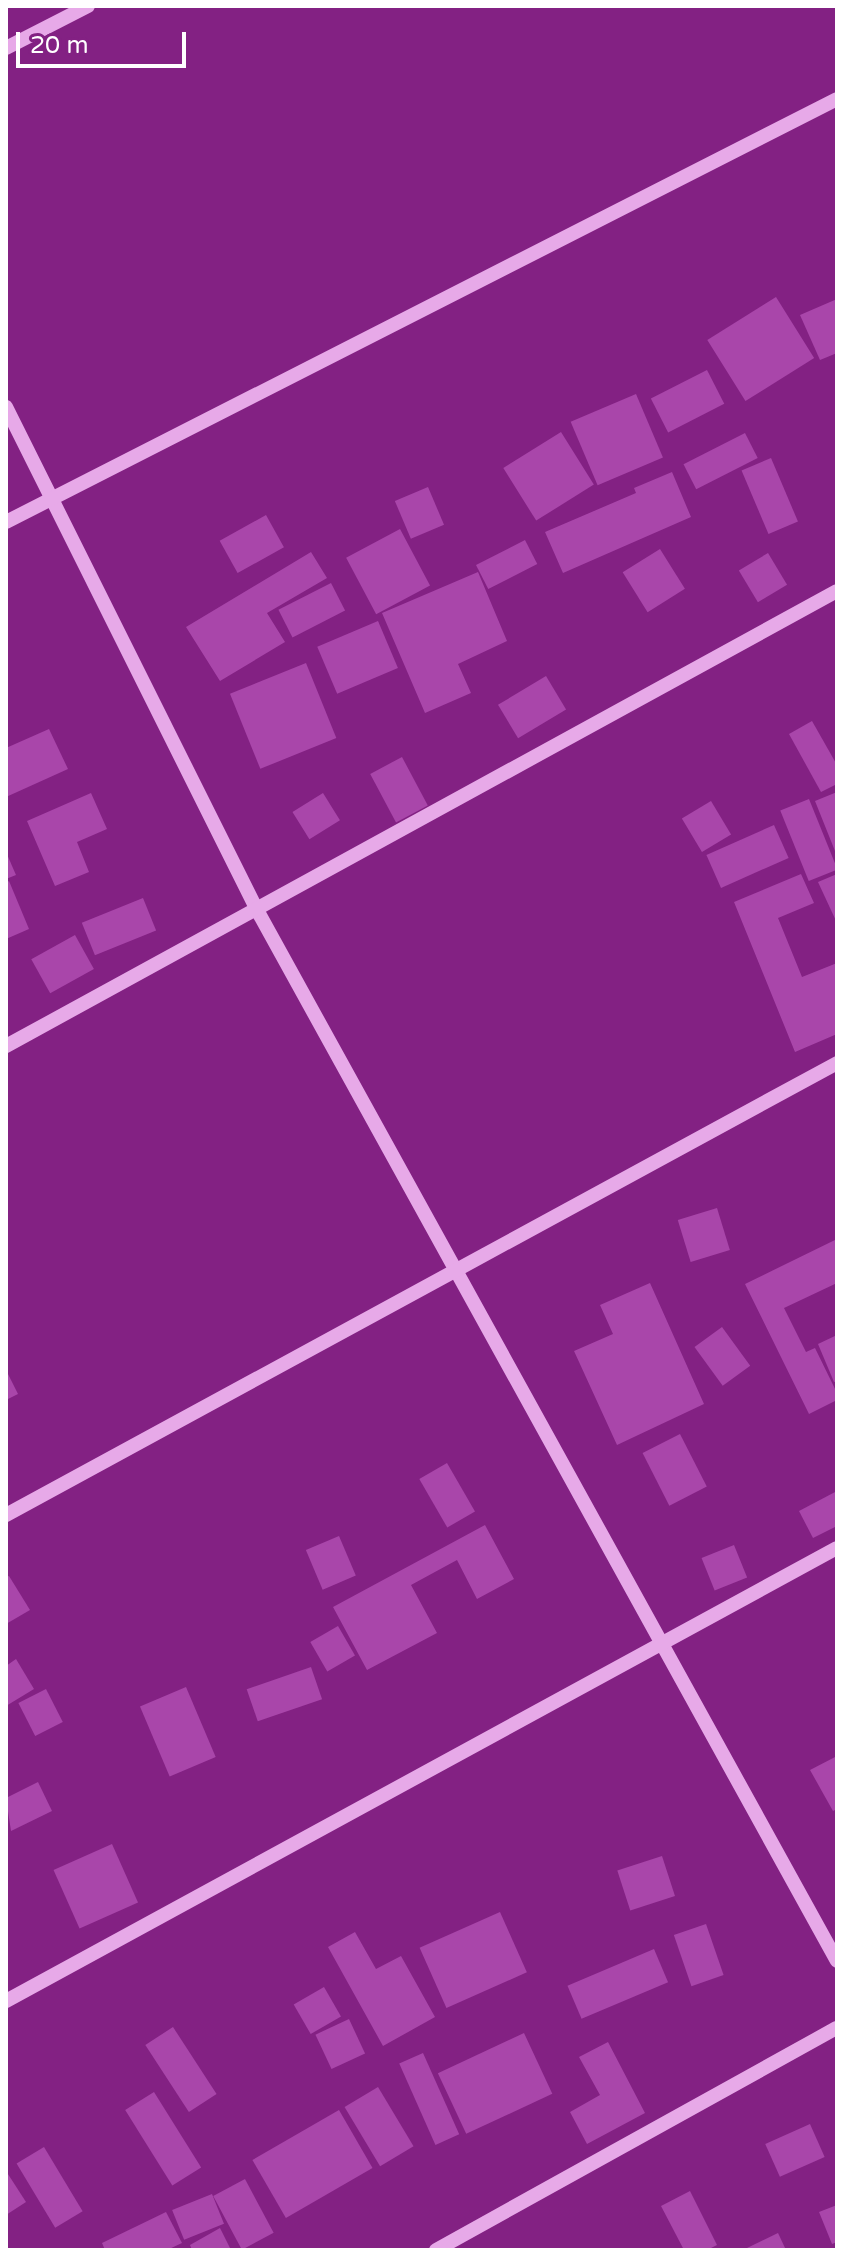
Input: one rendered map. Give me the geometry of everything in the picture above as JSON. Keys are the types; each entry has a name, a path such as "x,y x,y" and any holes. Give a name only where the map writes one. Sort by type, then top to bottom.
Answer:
{"street":[{"path":"6,48 88,6"},
{"path":"6,522 837,99"},
{"path":"6,407 257,910 457,1266 659,1643 837,1961"},
{"path":"6,1046 837,591"},
{"path":"6,1515 457,1266 837,1063"},
{"path":"6,2001 837,1548"},
{"path":"436,2250 837,2028"}],"building":[{"path":"776,297 814,358 745,401 707,340"},
{"path":"837,299 837,353 820,360 800,315"},
{"path":"707,370 724,404 668,432 651,399"},
{"path":"636,394 663,458 598,485 571,422"},
{"path":"561,432 594,485 536,521 503,468"},
{"path":"745,433 758,458 696,489 684,464"},
{"path":"771,458 798,522 769,534 742,471"},
{"path":"672,472 691,517 563,573 545,532 636,493 634,488"},
{"path":"428,487 444,525 411,539 395,501"},
{"path":"266,515 284,547 238,573 220,541"},
{"path":"400,529 430,586 376,614 346,558"},
{"path":"525,540 537,564 488,589 476,565"},
{"path":"660,549 685,589 648,612 623,572"},
{"path":"311,552 327,578 267,613 285,642 220,681 186,627"},
{"path":"768,553 787,585 758,602 739,571"},
{"path":"478,572 507,641 458,664 471,693 425,713 382,613"},
{"path":"331,583 345,611 293,637 278,610"},
{"path":"378,621 398,668 337,694 317,647"},
{"path":"306,663 336,738 260,769 230,694"},
{"path":"546,676 566,709 518,738 498,705"},
{"path":"812,721 837,765 837,784 821,792 789,734"},
{"path":"49,729 68,769 6,797 6,748"},
{"path":"402,757 428,806 396,822 370,774"},
{"path":"837,792 837,856 815,801"},
{"path":"91,793 107,829 77,842 89,872 55,886 27,821"},
{"path":"323,793 340,820 309,839 292,812"},
{"path":"809,799 837,870 809,881 780,811"},
{"path":"711,801 731,834 702,852 682,819"},
{"path":"774,825 789,858 721,888 706,855"},
{"path":"6,852 16,875 6,879"},
{"path":"801,874 814,903 778,918 802,977 837,963 837,1034 795,1052 734,902"},
{"path":"837,874 837,923 818,882"},
{"path":"9,881 29,929 6,939 6,883"},
{"path":"143,898 156,930 95,955 82,923"},
{"path":"75,935 94,969 50,993 31,959"},
{"path":"717,1208 730,1250 691,1262 678,1220"},
{"path":"837,1239 837,1283 784,1308 806,1352 815,1348 837,1393 837,1400 809,1414 745,1284"},
{"path":"650,1283 704,1404 617,1445 574,1351 613,1334 600,1305"},
{"path":"722,1327 750,1366 723,1386 694,1347"},
{"path":"837,1335 837,1381 834,1382 818,1344"},
{"path":"6,1370 18,1394 6,1400"},
{"path":"680,1434 707,1487 669,1506 643,1453"},
{"path":"447,1463 475,1511 447,1527 419,1479"},
{"path":"837,1491 837,1526 813,1538 799,1511"},
{"path":"485,1525 514,1579 477,1599 457,1560 411,1585 437,1633 367,1670 333,1607"},
{"path":"339,1536 356,1576 323,1590 306,1550"},
{"path":"734,1545 747,1577 715,1591 702,1558"},
{"path":"9,1576 30,1610 6,1624 6,1577"},
{"path":"338,1626 355,1655 327,1671 310,1642"},
{"path":"16,1659 34,1689 6,1706 6,1666"},
{"path":"311,1667 322,1699 258,1721 247,1689"},
{"path":"186,1687 216,1757 170,1776 140,1707"},
{"path":"46,1689 63,1722 35,1736 18,1703"},
{"path":"837,1756 837,1809 833,1811 810,1770"},
{"path":"38,1782 52,1811 11,1831 6,1798"},
{"path":"112,1844 138,1902 80,1928 54,1870"},
{"path":"662,1856 675,1896 630,1910 617,1871"},
{"path":"500,1912 527,1972 446,2008 420,1948"},
{"path":"706,1924 724,1975 691,1986 674,1935"},
{"path":"355,1932 376,1969 401,1956 435,2017 383,2046 328,1947"},
{"path":"654,1949 668,1982 582,2019 567,1986"},
{"path":"324,1987 341,2016 311,2034 294,2004"},
{"path":"349,2019 365,2053 332,2069 315,2035"},
{"path":"173,2027 217,2094 189,2112 145,2045"},
{"path":"524,2033 552,2094 466,2134 438,2073"},
{"path":"608,2042 645,2113 587,2144 570,2112 600,2095 579,2057"},
{"path":"423,2053 459,2134 435,2145 399,2064"},
{"path":"378,2087 414,2146 380,2166 345,2107"},
{"path":"154,2092 201,2167 172,2185 125,2110"},
{"path":"339,2110 372,2168 286,2218 252,2160"},
{"path":"810,2124 825,2157 780,2177 765,2144"},
{"path":"44,2147 83,2211 55,2228 17,2163"},
{"path":"6,2171 26,2202 6,2215"},
{"path":"245,2179 274,2233 242,2250 213,2196"},
{"path":"690,2191 717,2245 707,2250 684,2250 661,2206"},
{"path":"212,2194 224,2224 184,2240 172,2210"},
{"path":"837,2205 837,2242 832,2244 819,2212"},
{"path":"166,2212 182,2243 167,2250 105,2250 102,2243"},
{"path":"220,2228 231,2250 192,2250 190,2245"},
{"path":"778,2233 786,2250 748,2250 747,2248"}]}
